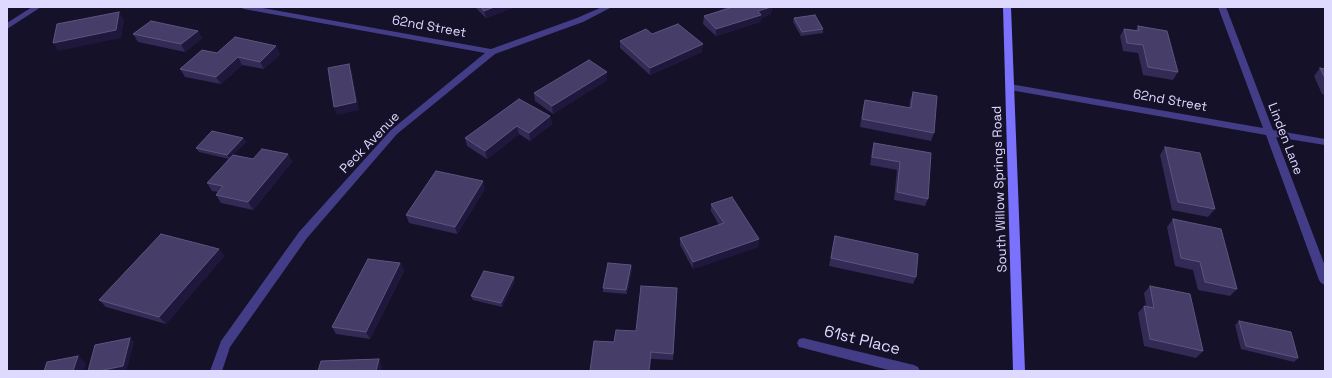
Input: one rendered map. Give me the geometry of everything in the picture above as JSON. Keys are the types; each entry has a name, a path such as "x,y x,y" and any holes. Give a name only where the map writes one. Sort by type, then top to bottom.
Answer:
{"street":[{"path":"7,27 37,7"},
{"name":"62nd Street","path":"244,7 492,52"},
{"name":"Peck Avenue","path":"216,371 225,345 303,236 394,132 492,52 580,20 608,7"},
{"name":"South Willow Springs Road","path":"1007,7 1019,371"},
{"name":"Linden Lane","path":"1222,7 1325,280"},
{"name":"62nd Street","path":"1010,86 1325,142"},
{"name":"61st Place","path":"803,343 914,371"}],"building":[{"path":"481,7 494,7 484,11"},
{"path":"730,7 771,7 758,11 761,15 716,29 704,16"},
{"path":"119,12 116,30 53,43 57,24"},
{"path":"815,15 823,29 802,32 794,18"},
{"path":"151,21 198,31 181,44 133,34"},
{"path":"678,24 703,44 650,68 620,41 646,29 652,34"},
{"path":"1138,26 1167,31 1178,72 1148,67 1143,45 1127,43 1124,29 1139,31"},
{"path":"235,37 276,46 260,62 238,57 216,77 180,69 202,50 217,53"},
{"path":"589,60 607,72 552,106 534,93"},
{"path":"349,64 356,102 334,107 328,68"},
{"path":"1320,68 1325,69 1325,78"},
{"path":"913,92 937,96 934,133 862,119 865,100 911,108"},
{"path":"519,99 550,116 529,133 517,126 485,151 465,138"},
{"path":"212,131 243,138 227,155 196,148"},
{"path":"874,143 931,153 928,199 897,192 900,162 872,157"},
{"path":"1165,147 1200,153 1215,209 1178,202"},
{"path":"262,149 288,154 248,202 216,195 223,186 207,183 233,155 253,159"},
{"path":"436,171 483,181 455,227 406,215"},
{"path":"732,197 759,239 693,262 680,238 724,223 711,204"},
{"path":"1173,219 1221,229 1237,289 1205,282 1200,262 1181,258"},
{"path":"161,234 219,249 159,317 99,300"},
{"path":"835,236 918,254 916,277 831,258"},
{"path":"368,259 400,263 366,332 332,327"},
{"path":"608,263 631,265 626,290 603,288"},
{"path":"484,271 514,277 501,303 471,296"},
{"path":"641,286 677,288 673,354 651,352 649,371 590,371 594,341 614,342 616,330 636,331"},
{"path":"1150,286 1190,294 1203,351 1150,339 1144,306 1154,308"},
{"path":"1239,321 1291,332 1298,358 1246,346"},
{"path":"130,338 123,366 99,371 88,371 95,345"},
{"path":"78,356 73,371 44,371 47,362"},
{"path":"379,359 376,371 318,371 321,361"}]}
